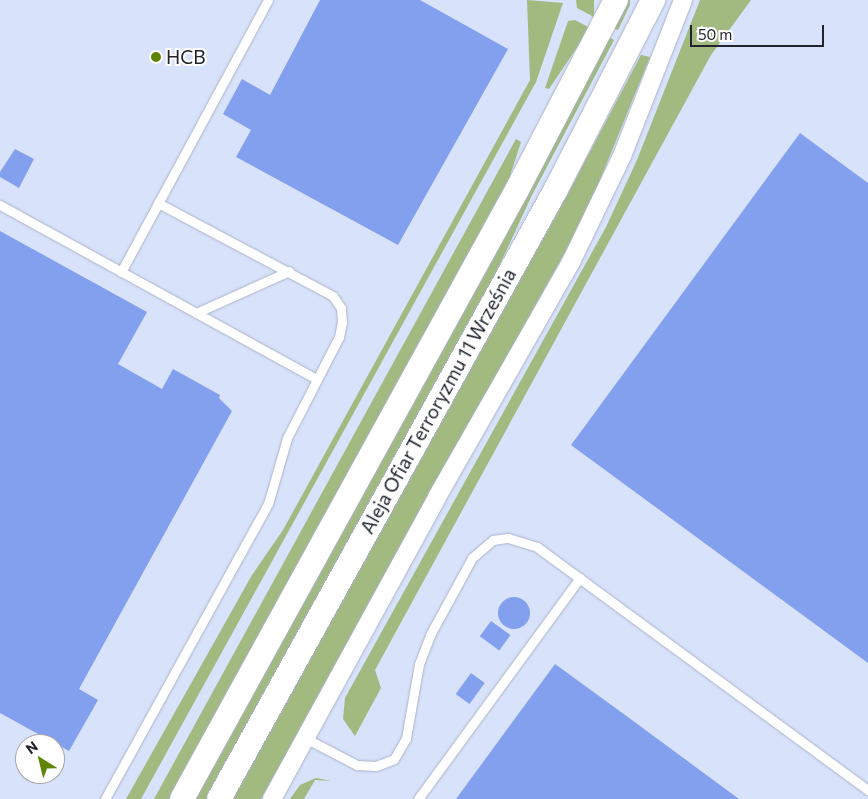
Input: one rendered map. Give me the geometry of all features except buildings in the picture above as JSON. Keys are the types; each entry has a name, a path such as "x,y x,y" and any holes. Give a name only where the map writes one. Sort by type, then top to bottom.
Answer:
{"street":[{"name":"Aleja Ofiar Terroryzmu 11 Września","path":"182,799 509,204 616,0"},
{"name":"Aleja Ofiar Terroryzmu 11 Września","path":"219,799 555,191 653,0"},
{"path":"272,799 576,253 622,156 683,0"}],"lane":[{"path":"121,272 268,0"},
{"path":"105,799 268,504 286,438 339,337 341,308 333,296 158,203"},
{"path":"0,205 316,379"},
{"path":"196,313 288,272"},
{"path":"305,738 357,766 376,766 394,758 406,738 419,664 430,635 472,558 482,546 494,540 523,541 537,547 580,578 868,790"},
{"path":"418,799 580,578"}],"green space":[{"path":"527,0 563,3 536,82 141,799 126,799 252,575 283,530 530,80"},
{"path":"576,0 594,0 594,17 577,8"},
{"path":"627,0 630,0 630,5 618,30 613,28"},
{"path":"700,0 751,0 711,55 375,670 381,688 355,736 343,719 345,698 606,227 637,160"},
{"path":"575,20 590,28 549,89 545,88 568,21"},
{"path":"609,37 614,40 532,195 490,286 208,799 194,799"},
{"path":"641,55 650,57 598,185 569,245 261,799 232,799 566,197"},
{"path":"516,139 521,142 509,179 169,799 154,799"},
{"path":"316,778 331,781 315,780 304,799 290,799 300,785"}],"place":[{"name":"HCB","path":"156,57"}]}
